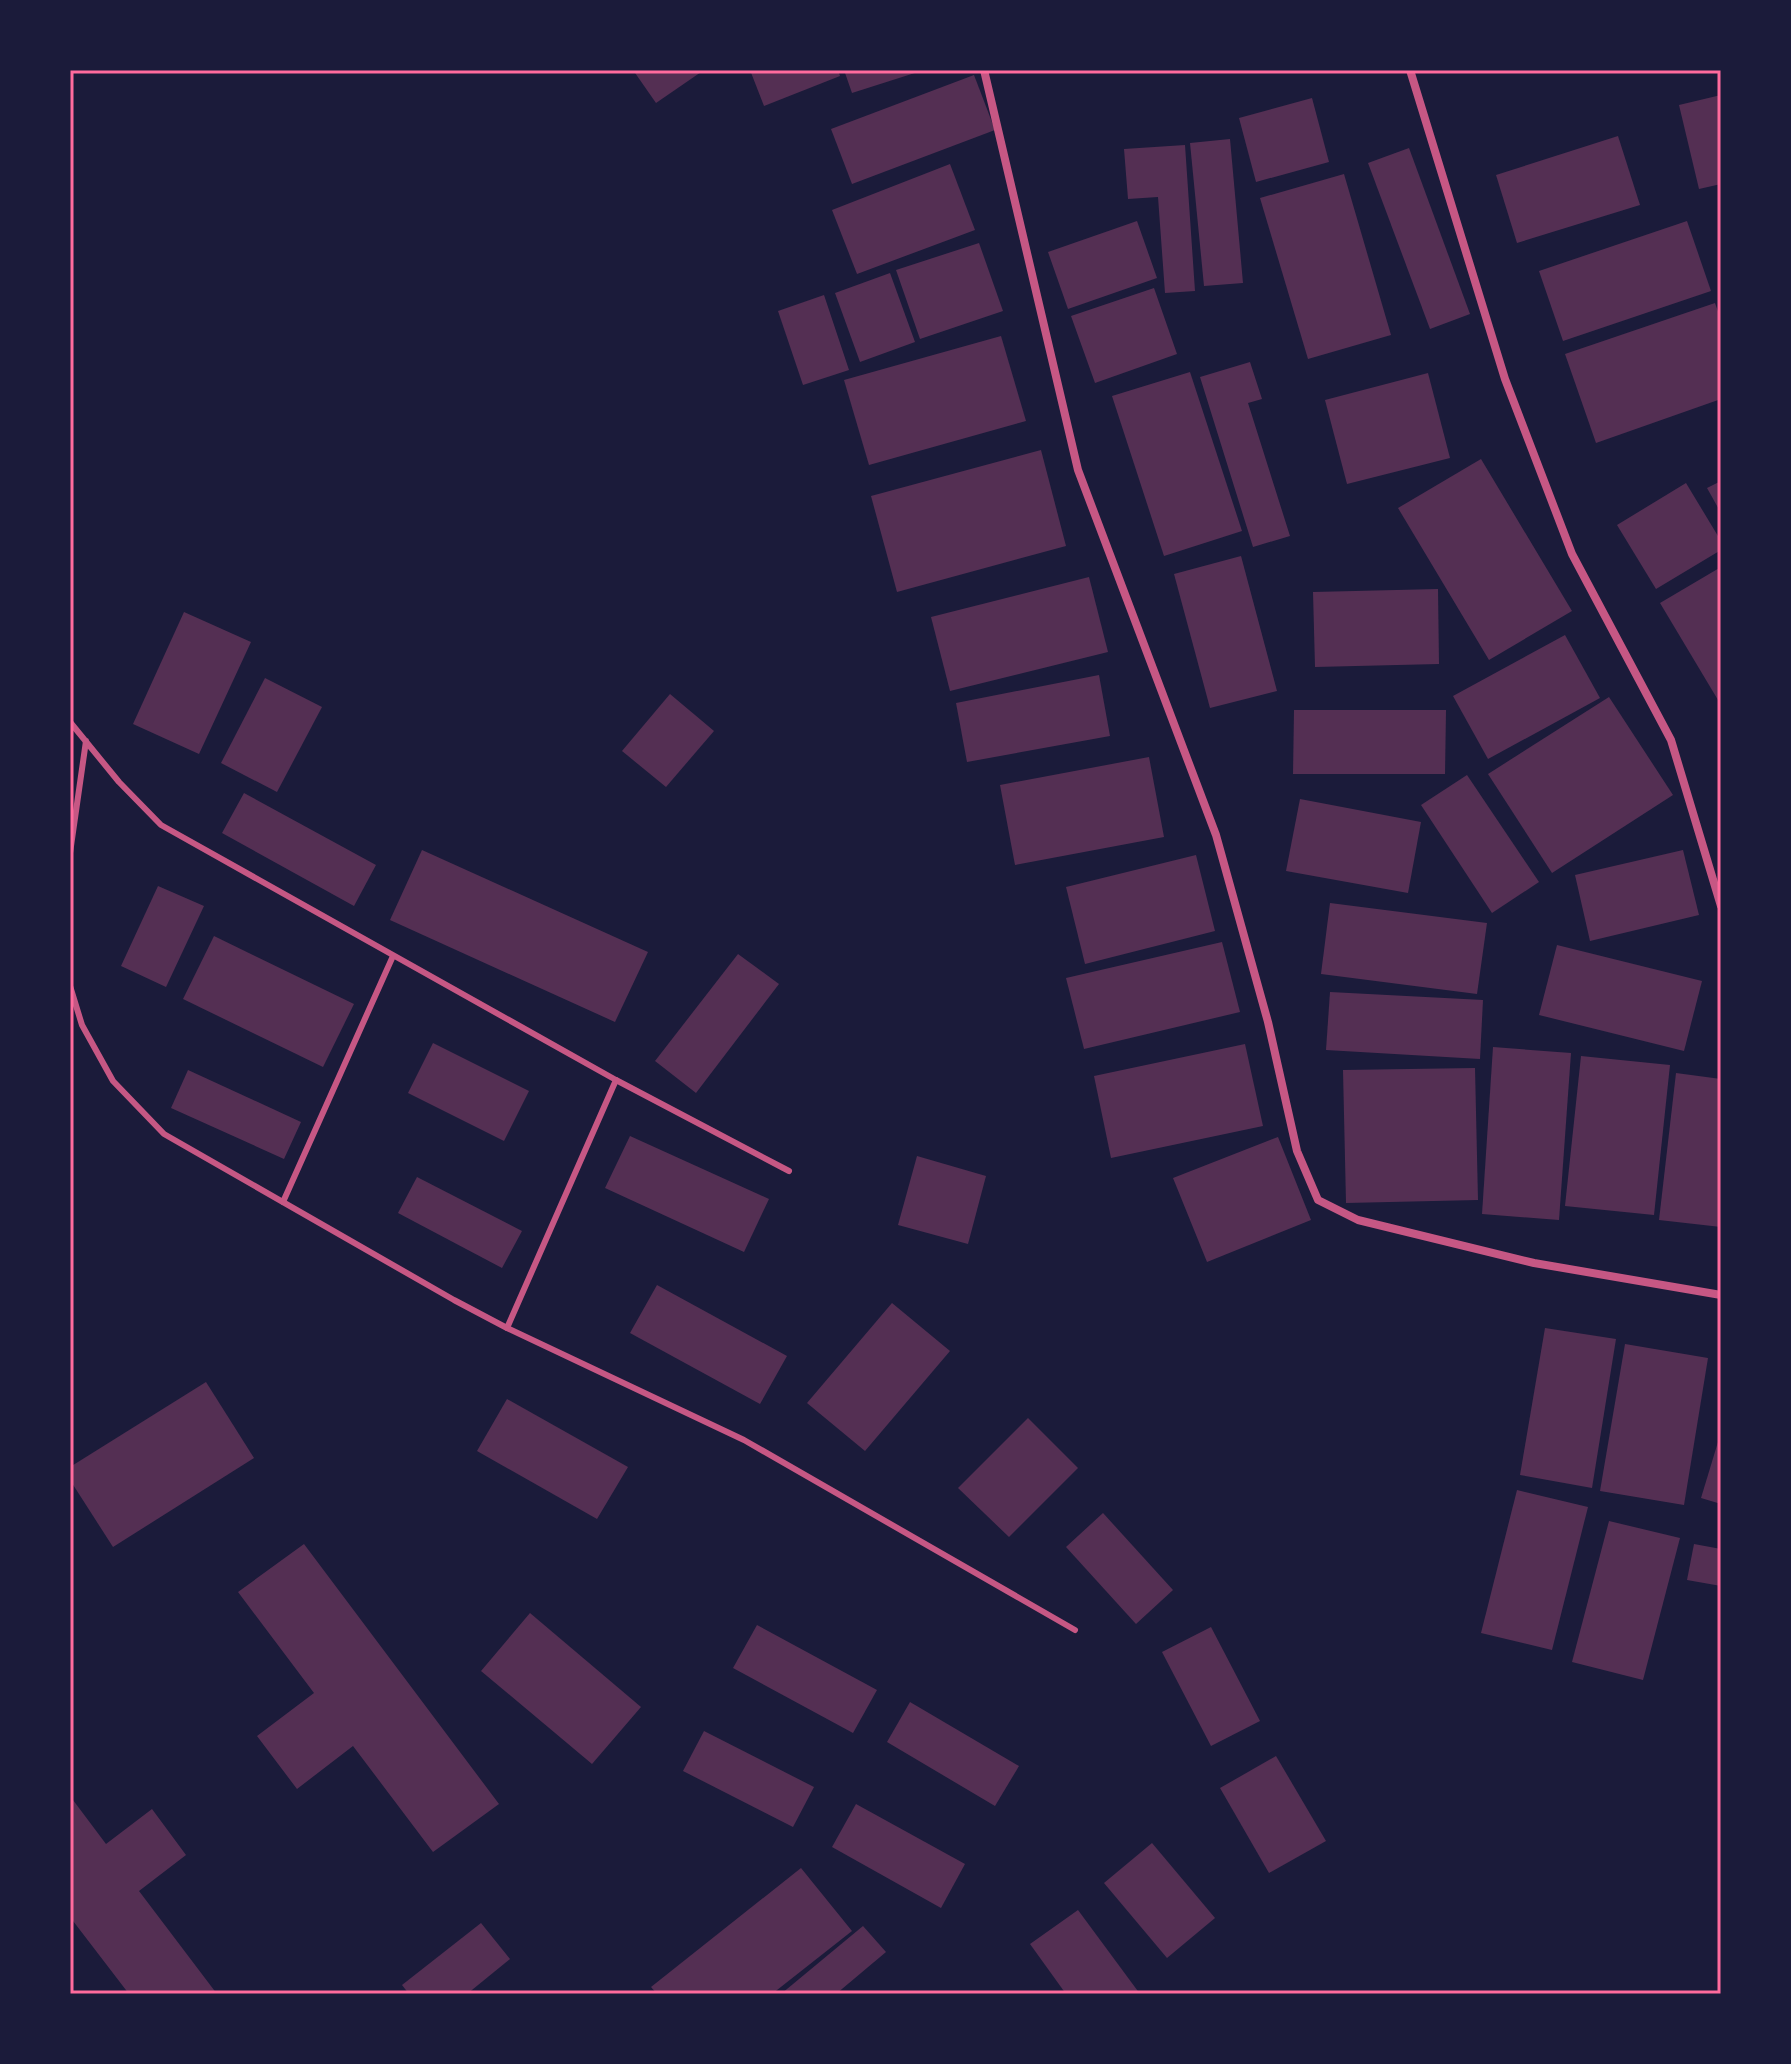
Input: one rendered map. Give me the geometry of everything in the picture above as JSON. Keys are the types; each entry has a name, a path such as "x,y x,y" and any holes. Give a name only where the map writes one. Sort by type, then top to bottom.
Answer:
{"street":[{"path":"984,70 1078,470 1216,835 1268,1022 1297,1151 1318,1200 1358,1220 1534,1263 1721,1295"},
{"path":"1410,70 1505,379 1572,554 1671,740 1721,906"}],"lane":[{"path":"70,722 119,782 161,825 616,1080 789,1171"},
{"path":"70,853 86,741"},
{"path":"283,1202 393,956"},
{"path":"70,986 82,1025 113,1081 164,1134 507,1328 744,1440 1075,1630"},
{"path":"507,1328 616,1080"}],"building":[{"path":"633,70 704,70 656,103"},
{"path":"750,70 838,70 840,76 764,106"},
{"path":"844,70 921,70 921,71 852,93"},
{"path":"974,75 995,130 852,184 831,129"},
{"path":"1721,95 1721,184 1699,189 1679,105"},
{"path":"1312,98 1329,162 1256,182 1239,118"},
{"path":"1618,136 1640,205 1517,243 1496,175"},
{"path":"1230,139 1243,283 1204,286 1190,143"},
{"path":"1185,145 1195,291 1165,293 1158,197 1128,199 1124,149"},
{"path":"1409,148 1470,314 1430,329 1368,163"},
{"path":"950,164 975,230 857,274 832,210"},
{"path":"1344,174 1391,335 1308,359 1260,198"},
{"path":"1137,221 1157,278 1068,309 1048,252"},
{"path":"1687,221 1711,291 1563,341 1539,271"},
{"path":"979,243 1003,311 920,339 896,270"},
{"path":"890,273 915,342 860,362 835,293"},
{"path":"1154,288 1177,354 1095,383 1071,316"},
{"path":"824,295 849,370 803,385 778,311"},
{"path":"1715,303 1721,320 1721,399 1596,443 1565,354"},
{"path":"1001,336 1026,421 869,465 844,380"},
{"path":"1250,362 1262,399 1248,403 1290,536 1253,547 1200,377"},
{"path":"1190,372 1242,531 1164,556 1112,396"},
{"path":"1428,373 1450,458 1347,484 1325,400"},
{"path":"1041,450 1066,546 897,592 871,496"},
{"path":"1481,459 1572,611 1489,660 1398,508"},
{"path":"1721,481 1721,513 1707,488"},
{"path":"1686,483 1721,541 1721,550 1656,589 1617,525"},
{"path":"1241,556 1277,691 1210,708 1174,574"},
{"path":"1721,567 1721,705 1660,603"},
{"path":"1089,577 1108,652 950,691 931,617"},
{"path":"1438,589 1439,664 1315,667 1313,592"},
{"path":"184,612 251,642 199,754 133,724"},
{"path":"1565,635 1600,698 1488,759 1453,696"},
{"path":"1099,675 1110,736 967,762 956,703"},
{"path":"265,678 322,707 277,792 221,763"},
{"path":"670,694 714,731 666,787 622,751"},
{"path":"1609,697 1673,795 1552,873 1488,774"},
{"path":"1294,710 1446,710 1445,774 1293,774"},
{"path":"1149,757 1164,837 1015,865 1000,785"},
{"path":"1467,775 1539,882 1492,913 1421,805"},
{"path":"244,793 376,865 354,906 222,833"},
{"path":"1300,799 1421,822 1408,893 1286,871"},
{"path":"422,850 648,952 615,1022 390,920"},
{"path":"1683,850 1699,915 1590,941 1575,875"},
{"path":"1196,855 1215,931 1085,964 1066,887"},
{"path":"158,886 204,906 166,987 121,966"},
{"path":"1330,903 1487,923 1477,994 1321,974"},
{"path":"214,936 354,1004 323,1067 183,999"},
{"path":"1222,942 1240,1012 1084,1049 1066,978"},
{"path":"1557,945 1702,981 1684,1051 1539,1015"},
{"path":"738,954 779,984 696,1093 655,1061"},
{"path":"1330,992 1483,1000 1480,1059 1326,1050"},
{"path":"433,1043 529,1091 504,1141 408,1093"},
{"path":"1245,1044 1263,1126 1111,1158 1094,1076"},
{"path":"1493,1047 1571,1053 1559,1220 1482,1214"},
{"path":"1581,1056 1670,1065 1654,1215 1565,1206"},
{"path":"1475,1068 1478,1200 1346,1203 1343,1070"},
{"path":"188,1070 301,1122 284,1159 171,1108"},
{"path":"1676,1073 1721,1079 1721,1227 1659,1220"},
{"path":"630,1136 769,1199 744,1252 605,1188"},
{"path":"1278,1137 1311,1220 1207,1262 1173,1178"},
{"path":"917,1156 986,1176 968,1244 898,1225"},
{"path":"417,1177 522,1231 502,1268 398,1213"},
{"path":"657,1285 787,1356 760,1404 630,1333"},
{"path":"892,1303 950,1351 865,1451 807,1403"},
{"path":"1545,1328 1616,1339 1592,1488 1520,1475"},
{"path":"1625,1344 1708,1358 1684,1505 1600,1491"},
{"path":"206,1382 254,1458 113,1547 70,1480 70,1467"},
{"path":"507,1399 628,1467 597,1519 477,1451"},
{"path":"1028,1418 1078,1468 1009,1537 958,1488"},
{"path":"1721,1432 1721,1504 1701,1498"},
{"path":"1517,1490 1588,1507 1552,1650 1481,1633"},
{"path":"1103,1513 1173,1590 1136,1624 1066,1547"},
{"path":"1609,1521 1680,1538 1643,1680 1572,1662"},
{"path":"304,1544 499,1804 433,1852 353,1746 297,1789 257,1736 314,1693 238,1592"},
{"path":"1694,1544 1721,1549 1721,1586 1687,1580"},
{"path":"530,1613 641,1707 592,1764 481,1671"},
{"path":"757,1625 877,1690 853,1733 733,1668"},
{"path":"1211,1627 1260,1721 1211,1746 1162,1652"},
{"path":"910,1702 1019,1766 995,1806 887,1742"},
{"path":"704,1731 814,1787 793,1827 683,1771"},
{"path":"1276,1756 1326,1841 1269,1873 1220,1788"},
{"path":"70,1796 106,1844 152,1809 186,1855 139,1891 217,1994 129,1994 70,1917"},
{"path":"856,1804 965,1864 941,1908 832,1847"},
{"path":"1152,1843 1215,1918 1167,1958 1104,1883"},
{"path":"801,1868 852,1931 772,1994 657,1994 651,1987"},
{"path":"1078,1910 1140,1994 1066,1994 1030,1944"},
{"path":"481,1923 510,1959 467,1994 409,1994 402,1985"},
{"path":"863,1926 886,1952 836,1994 781,1994"}]}
